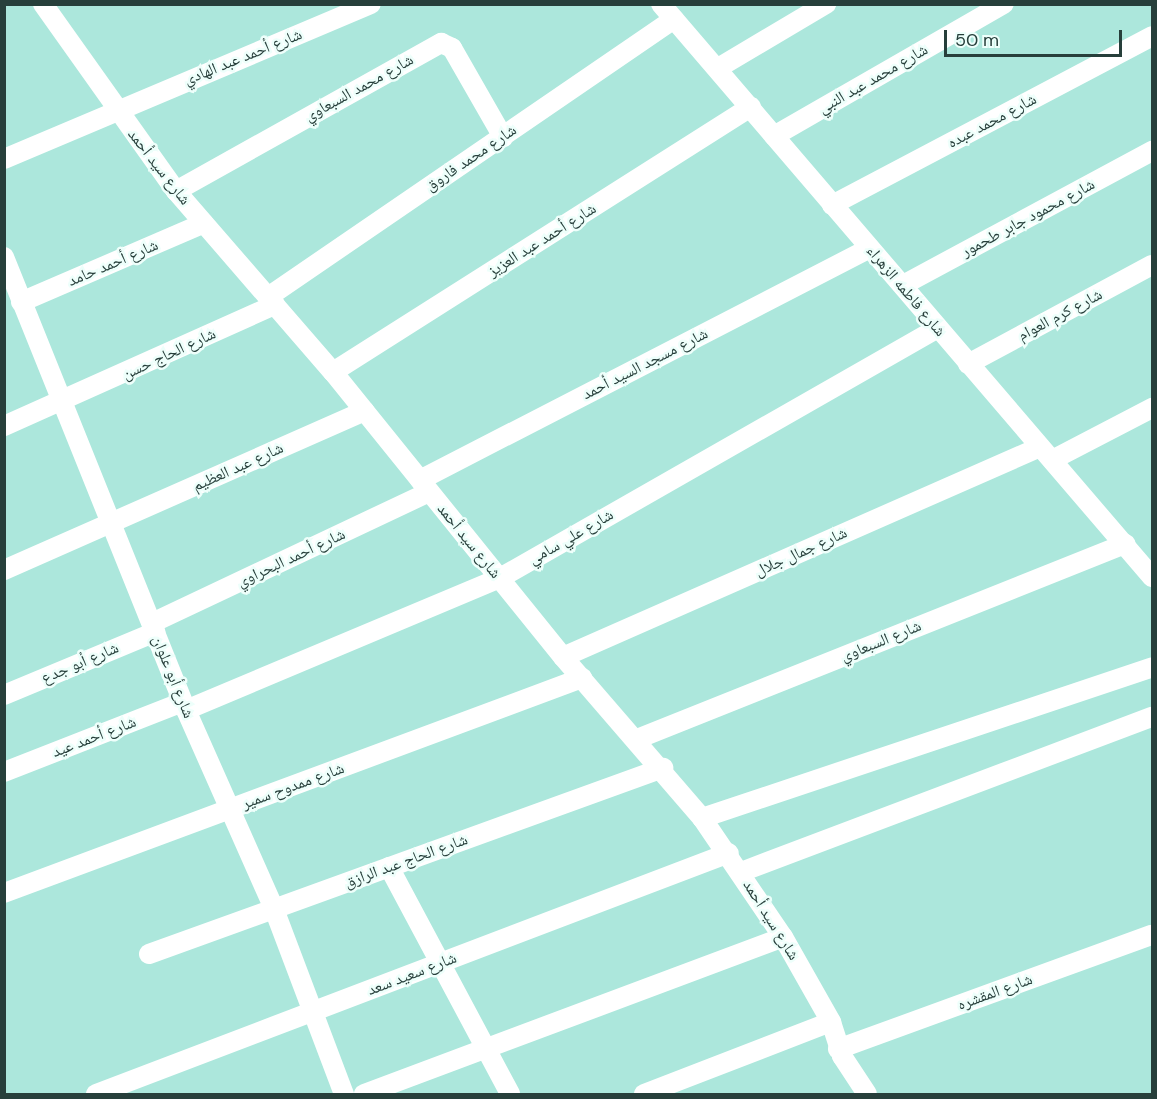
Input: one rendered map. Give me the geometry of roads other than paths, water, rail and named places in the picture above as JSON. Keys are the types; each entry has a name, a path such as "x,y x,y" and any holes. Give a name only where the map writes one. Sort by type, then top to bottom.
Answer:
{"street":[{"name":"شارع سيد أحمد","path":"43,4 115,110 176,191 333,372 563,657 663,768 729,853 783,937 831,1022 838,1049 867,1095"},
{"name":"شارع أحمد عبد الهادي","path":"4,159 115,110 371,4"},
{"path":"718,68 826,4"},
{"name":"شارع محمد عبد النبي","path":"774,136 1004,4"},
{"name":"شارع فاطمه الزهراء","path":"668,12 968,364 1125,544 1149,568"},
{"name":"شارع محمد فاروق","path":"272,301 503,137 668,12"},
{"name":"شارع محمد عبده","path":"832,205 1152,36"},
{"name":"شارع محمد السبعاوي","path":"176,191 441,43 452,48 503,137"},
{"name":"شارع أحمد عبد العزيز","path":"333,372 751,107"},
{"name":"شارع محمود جابر طحمور","path":"903,285 1152,151"},
{"name":"شارع أحمد حامد","path":"21,302 204,223"},
{"name":"شارع مسجد السيد أحمد","path":"425,486 870,248"},
{"name":"شارع كرم العوام","path":"968,364 1152,265"},
{"name":"شارع أبو علوان","path":"6,266 64,402 228,810 274,909 344,1095"},
{"name":"شارع الحاج حسن","path":"4,426 64,402 272,301"},
{"name":"شارع علي سامي","path":"185,706 500,578 938,328"},
{"name":"شارع جمال جلال","path":"563,657 1152,408"},
{"name":"شارع عبد العظيم","path":"4,570 364,411"},
{"name":"شارع أحمد البحراوي","path":"154,628 425,486"},
{"name":"شارع السبعاوي","path":"637,739 1125,544"},
{"name":"شارع أبو جدع","path":"4,694 154,628"},
{"path":"702,818 1152,667"},
{"name":"شارع ممدوح سمير","path":"4,893 582,678"},
{"name":"شارع أحمد عيد","path":"4,772 185,706"},
{"path":"741,872 1152,717"},
{"name":"شارع الحاج عبد الرازق","path":"149,954 663,768"},
{"name":"شارع سعيد سعد","path":"96,1095 729,853"},
{"path":"388,867 510,1095"},
{"name":"شارع المقشره","path":"838,1049 1152,935"},
{"path":"364,1095 783,937"},
{"path":"644,1095 831,1022"}]}
